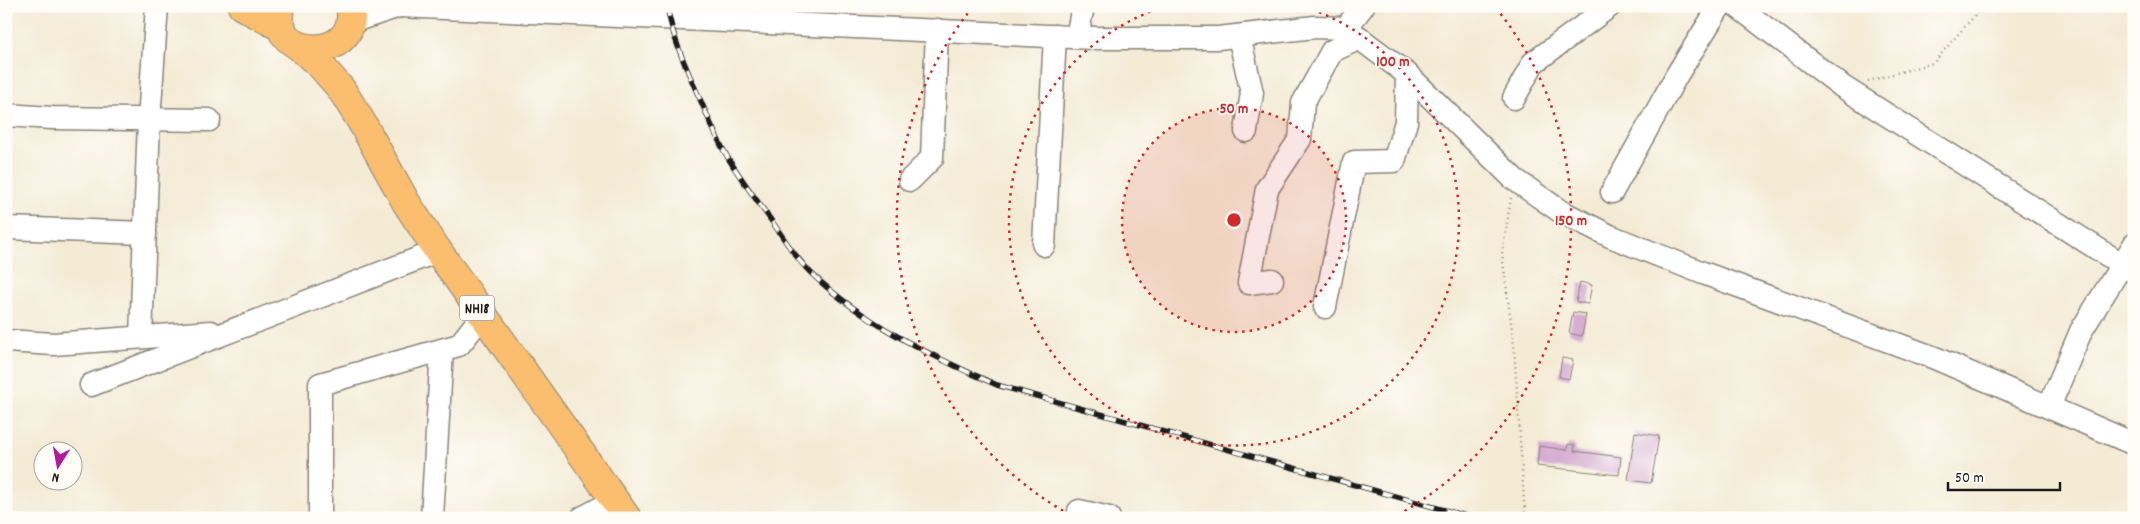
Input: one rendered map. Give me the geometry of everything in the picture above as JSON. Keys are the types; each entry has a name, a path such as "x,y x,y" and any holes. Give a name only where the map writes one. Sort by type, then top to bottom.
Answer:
{"main road":[{"path":"242,6 286,27 308,49 326,48 341,39 349,19"},
{"path":"341,89 338,64 349,19"},
{"path":"286,27 341,89"},
{"name":"NH18","path":"341,89 438,252 620,509"}],"street":[{"path":"141,338 149,120 157,6"},
{"path":"349,19 399,6 526,9 1077,37 1218,38 1341,25 1407,74 1514,179 1560,211 1610,236 1702,273 1935,358 2134,444"},
{"path":"1077,37 1083,6"},
{"path":"1272,280 1249,282 1267,189 1300,139 1303,103 1332,51 1341,25 1363,6"},
{"path":"1514,98 1534,62 1610,6"},
{"path":"1612,192 1678,73 1720,6"},
{"path":"1737,6 1843,87 2127,268"},
{"path":"910,180 932,158 937,30"},
{"path":"1044,245 1055,36"},
{"path":"1239,36 1252,93 1246,131"},
{"path":"1325,307 1354,162 1394,161 1406,122 1407,74"},
{"path":"6,115 52,118 209,120"},
{"path":"6,228 145,232"},
{"path":"2049,407 2081,331 2127,268 2134,245"},
{"path":"91,385 438,252"},
{"path":"320,518 320,384 459,345 482,315"},
{"path":"6,341 54,344 234,331"},
{"path":"432,518 442,350"},
{"path":"582,518 620,509"},
{"path":"1079,511 1109,518"}],"path":[{"path":"1843,87 1933,63 1983,6"},
{"path":"1514,179 1502,254 1514,346 1525,518"}],"building":[{"path":"1580,282 1592,285 1588,304 1576,302"},
{"path":"1573,312 1586,314 1582,336 1569,333"},
{"path":"1562,358 1573,360 1569,379 1559,377"},
{"path":"1635,432 1659,436 1651,483 1628,480"},
{"path":"1568,444 1575,445 1574,451 1621,457 1619,475 1537,466 1539,446 1567,450"}],"railway":[{"path":"667,6 677,45 687,70 719,141 735,169 791,250 812,274 832,292 876,323 923,350 997,385 1473,518"}]}
